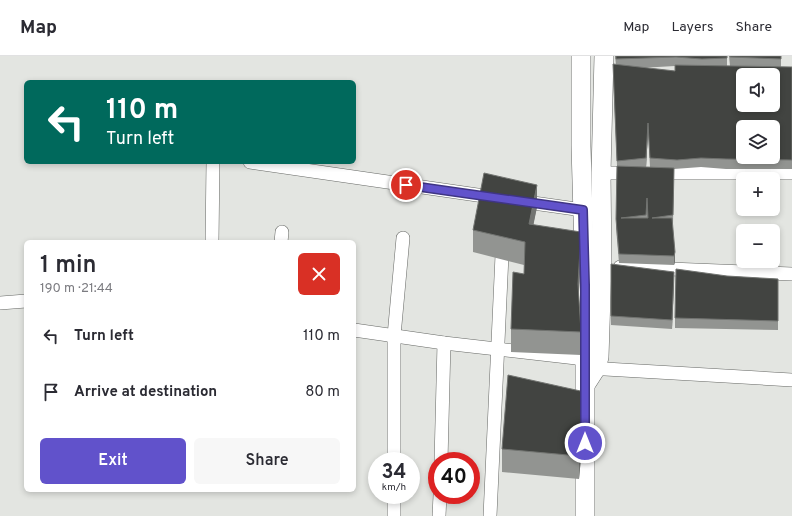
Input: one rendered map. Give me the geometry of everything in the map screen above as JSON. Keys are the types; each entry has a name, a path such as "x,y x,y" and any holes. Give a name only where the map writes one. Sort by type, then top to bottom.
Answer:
{"street":[{"path":"581,56 581,146 588,370 585,516"},
{"path":"588,370 599,357 602,266 601,173 609,66"},
{"path":"212,240 214,164"},
{"path":"264,164 583,210"},
{"path":"601,173 792,174"},
{"path":"394,452 394,336 402,238"},
{"path":"490,516 502,255"},
{"path":"602,266 792,274"},
{"path":"0,303 24,301"},
{"path":"356,330 497,350 588,370 792,380"},
{"path":"441,452 444,343"},
{"path":"394,504 394,516"},
{"path":"439,516 440,504"}],"building":[{"path":"616,56 727,56 727,58 702,59 676,57 616,59"},
{"path":"781,56 781,59 730,57"},
{"path":"613,64 675,71 675,65 792,67 792,160 780,160 780,120 736,120 736,159 701,158 677,160 650,158 648,123 646,158 617,161"},
{"path":"617,166 674,168 673,215 652,218 672,218 675,252 674,256 619,254 616,219","holes":["647,198 648,218 621,218 646,215"]},
{"path":"484,173 537,185 529,224 581,232 578,284 581,332 511,329 513,272 524,274 525,242 473,230"},
{"path":"611,264 674,272 672,320 611,316"},
{"path":"676,269 727,276 778,279 778,321 675,318"},
{"path":"508,375 585,392 579,456 502,449"}],"route":[{"path":"406,185 583,210 585,285 585,443"}]}
